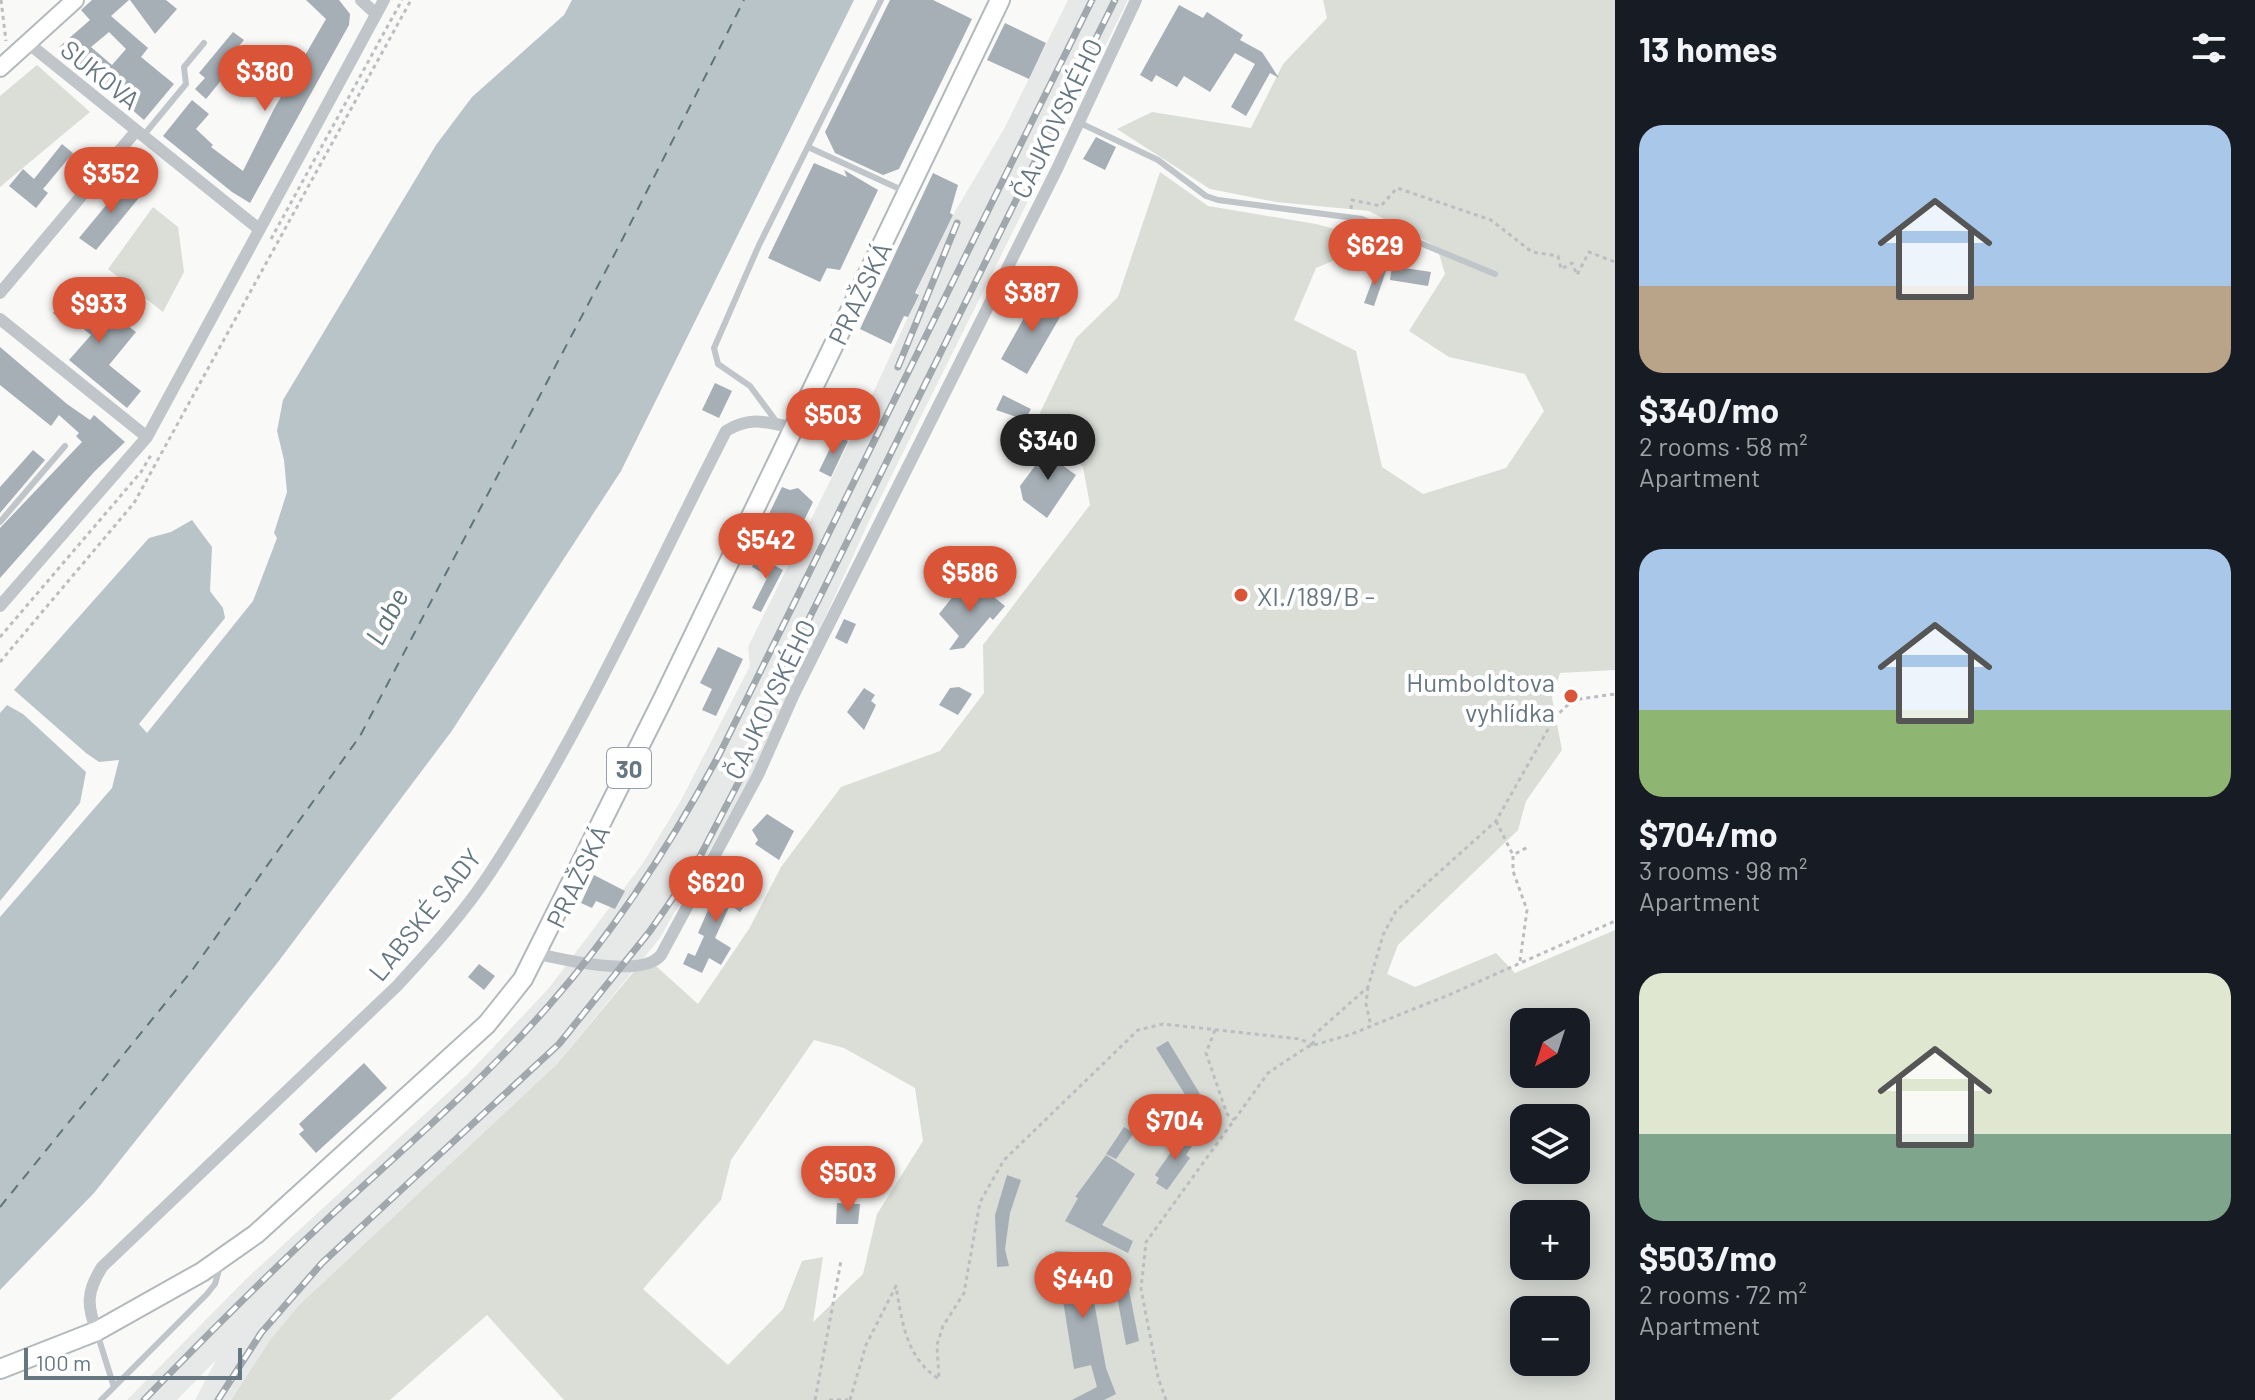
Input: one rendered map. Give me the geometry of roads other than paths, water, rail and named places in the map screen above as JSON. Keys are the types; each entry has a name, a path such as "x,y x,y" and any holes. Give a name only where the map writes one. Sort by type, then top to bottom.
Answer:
{"main road":[{"path":"0,68 75,0"},
{"name":"PRAŽSKÁ","path":"0,1369 97,1331 222,1259 280,1215 487,1024 523,979 538,954 791,421 1000,0"},
{"name":"PRAŽSKÁ","path":"0,1384 42,1354"}],"street":[{"path":"361,0 376,14"},
{"path":"0,606 147,437 384,0"},
{"name":"ČAJKOVSKÉHO","path":"538,954 575,962 632,966 649,964 661,955 758,775 887,505 1079,122 1136,0"},
{"name":"SUKOVA","path":"22,48 139,134 259,229"},
{"path":"0,293 139,134"},
{"path":"0,319 147,437"},
{"name":"LABSKÉ SADY","path":"97,1331 87,1302 91,1284 102,1267 397,986 467,904 545,780 726,431 741,422 791,421"}],"lane":[{"path":"791,421 718,364 714,348 759,245 881,0"},
{"path":"139,134 186,84 184,67 204,43"},
{"path":"1079,122 1158,160 1206,196 1362,219 1373,227 1495,274"},
{"path":"808,147 907,192"},
{"path":"0,522 65,446"},
{"path":"101,1400 207,1294 215,1284 222,1259"},
{"path":"97,1331 114,1387"}],"water":[{"name":"Labe","path":"572,0 854,0 621,471 451,732 278,962 94,1193 0,1290 0,917 112,788 119,760 99,762 14,690 149,538 171,532 192,520 212,547 210,591 223,608 225,618 139,724 147,733 253,601 277,538 274,533 287,492 277,431 283,400 436,145 472,97 564,15"},
{"path":"7,705 23,714 86,772 80,803 0,901 0,713"}],"railway":[{"path":"144,1400 288,1256 501,1057 576,974 643,883 720,753 1092,0"},
{"path":"218,1400 261,1333 322,1263 559,1044 650,931 695,866 747,766 801,635 1115,0"},
{"path":"898,367 957,223"}],"place":[{"name":"XI./189/B -","path":"1241,595"},
{"name":"Humboldtova vyhlídka","path":"1571,696"}]}
